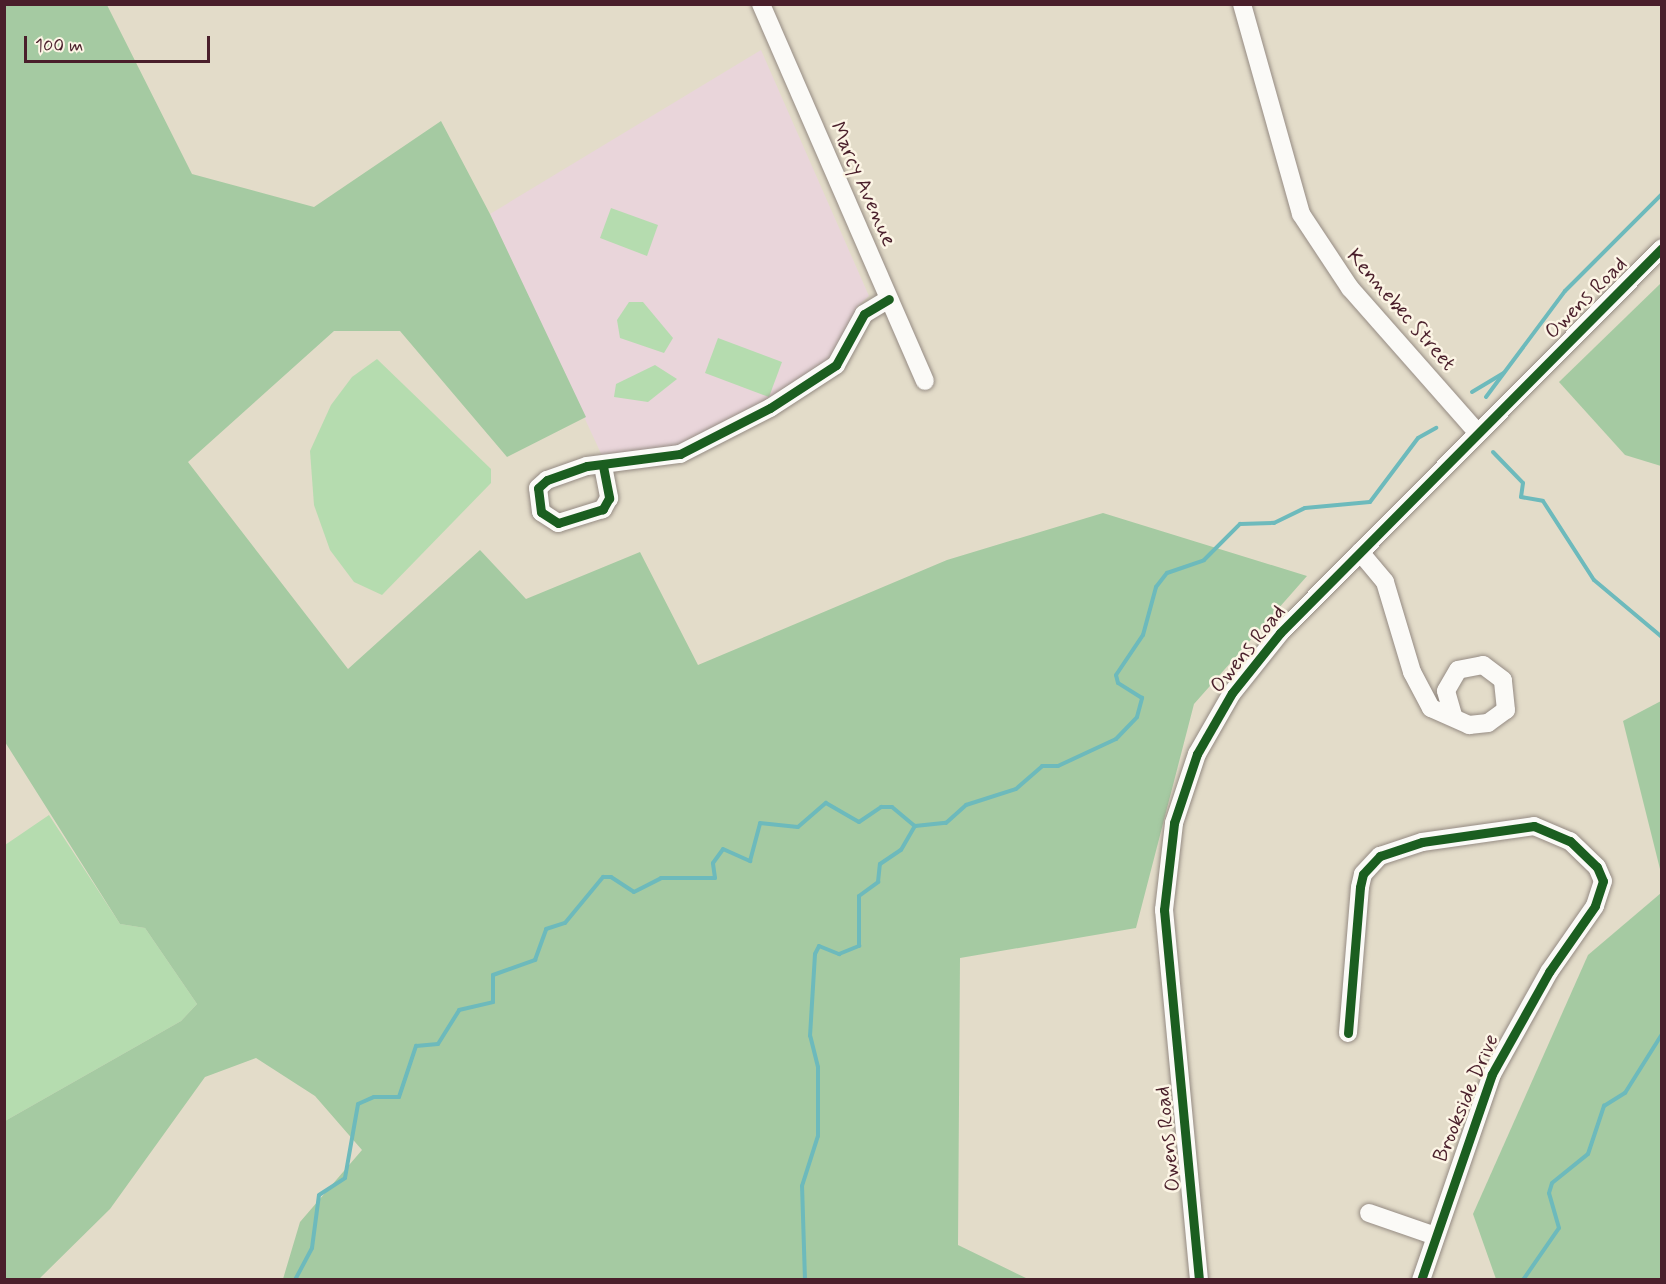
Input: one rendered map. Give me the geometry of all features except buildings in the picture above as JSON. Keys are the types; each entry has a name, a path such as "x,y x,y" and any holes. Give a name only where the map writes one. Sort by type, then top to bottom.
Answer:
{"street":[{"name":"Marcy Avenue","path":"761,4 925,381"},
{"name":"Kennebec Street","path":"1242,4 1300,214 1336,271 1476,431"},
{"name":"Owens Road","path":"1199,1280 1165,942 1164,887 1174,823 1197,754 1232,693 1280,633 1476,431 1662,248"},
{"path":"603,466 680,454 739,426 828,372 864,315 889,298"},
{"path":"1360,552 1385,582 1424,698 1437,712 1453,715"},
{"name":"Brookside Drive","path":"1348,1033 1360,887 1368,868 1387,851 1534,826 1577,846 1603,881 1595,906 1543,981 1492,1074 1433,1235 1421,1280"},
{"path":"1368,1213 1433,1235"}],"shaded area":[{"path":"761,50 869,296 857,307 835,356 819,371 683,445 604,460 490,214"}],"green space":[{"path":"5,4 107,5 192,174 314,207 441,121 490,214 586,417 507,457 400,331 334,331 188,462 348,669 480,550 526,599 640,552 698,665 947,560 1103,513 1307,576 1194,704 1136,928 960,958 958,1245 1028,1279 283,1279 300,1222 362,1150 315,1096 256,1058 205,1077 110,1209 39,1279 5,1279 5,1121 181,1021 197,1004 145,928 120,924 5,742"},
{"path":"611,208 658,225 647,256 600,238"},
{"path":"1661,283 1661,466 1625,455 1559,382"},
{"path":"629,302 643,302 673,338 664,353 620,338 617,320"},
{"path":"718,338 782,362 769,397 705,373"},
{"path":"377,359 491,469 491,483 382,595 354,582 330,550 314,505 310,451 331,405 352,377"},
{"path":"655,365 677,379 648,402 614,397 616,384"},
{"path":"1661,701 1661,873 1623,721"},
{"path":"49,815 120,924 145,928 197,1004 181,1021 5,1121 5,845"},
{"path":"1661,893 1661,1279 1496,1279 1473,1214 1588,955"}],"waterway":[{"path":"1486,397 1565,291 1662,194"},
{"path":"1472,392 1504,373"},
{"path":"295,1280 312,1248 319,1195 345,1178 358,1104 374,1097 399,1097 416,1046 438,1044 459,1010 493,1002 493,975 535,960 546,929 565,923 603,877 611,877 634,892 661,878 715,878 713,863 723,849 750,861 760,823 798,827 826,803 859,822 881,807 892,807 915,826 946,823 966,805 1016,789 1042,766 1058,766 1116,739 1137,717 1142,698 1118,683 1116,675 1143,635 1156,587 1167,573 1204,560 1240,524 1274,523 1305,508 1370,502 1418,438 1436,428"},
{"path":"1493,452 1523,483 1521,497 1543,501 1594,580 1662,637"},
{"path":"805,1280 802,1186 818,1136 818,1067 810,1036 815,954 819,946 839,954 859,946 859,896 878,882 880,864 901,850 915,826"},
{"path":"1662,868 1662,878"},
{"path":"1523,1280 1559,1228 1549,1193 1552,1183 1588,1154 1604,1106 1625,1093 1662,1034"}],"cycle path":[{"path":"1199,1280 1164,910 1174,823 1197,754 1232,693 1280,633 1662,248"},
{"path":"603,466 609,498 603,509 558,523 541,512 538,488 547,480 587,466 680,454 770,408 836,365 864,314 889,299"},
{"path":"1348,1033 1360,887 1363,874 1380,856 1422,842 1534,826 1570,841 1597,867 1603,881 1595,906 1549,972 1492,1074 1421,1280"}]}
